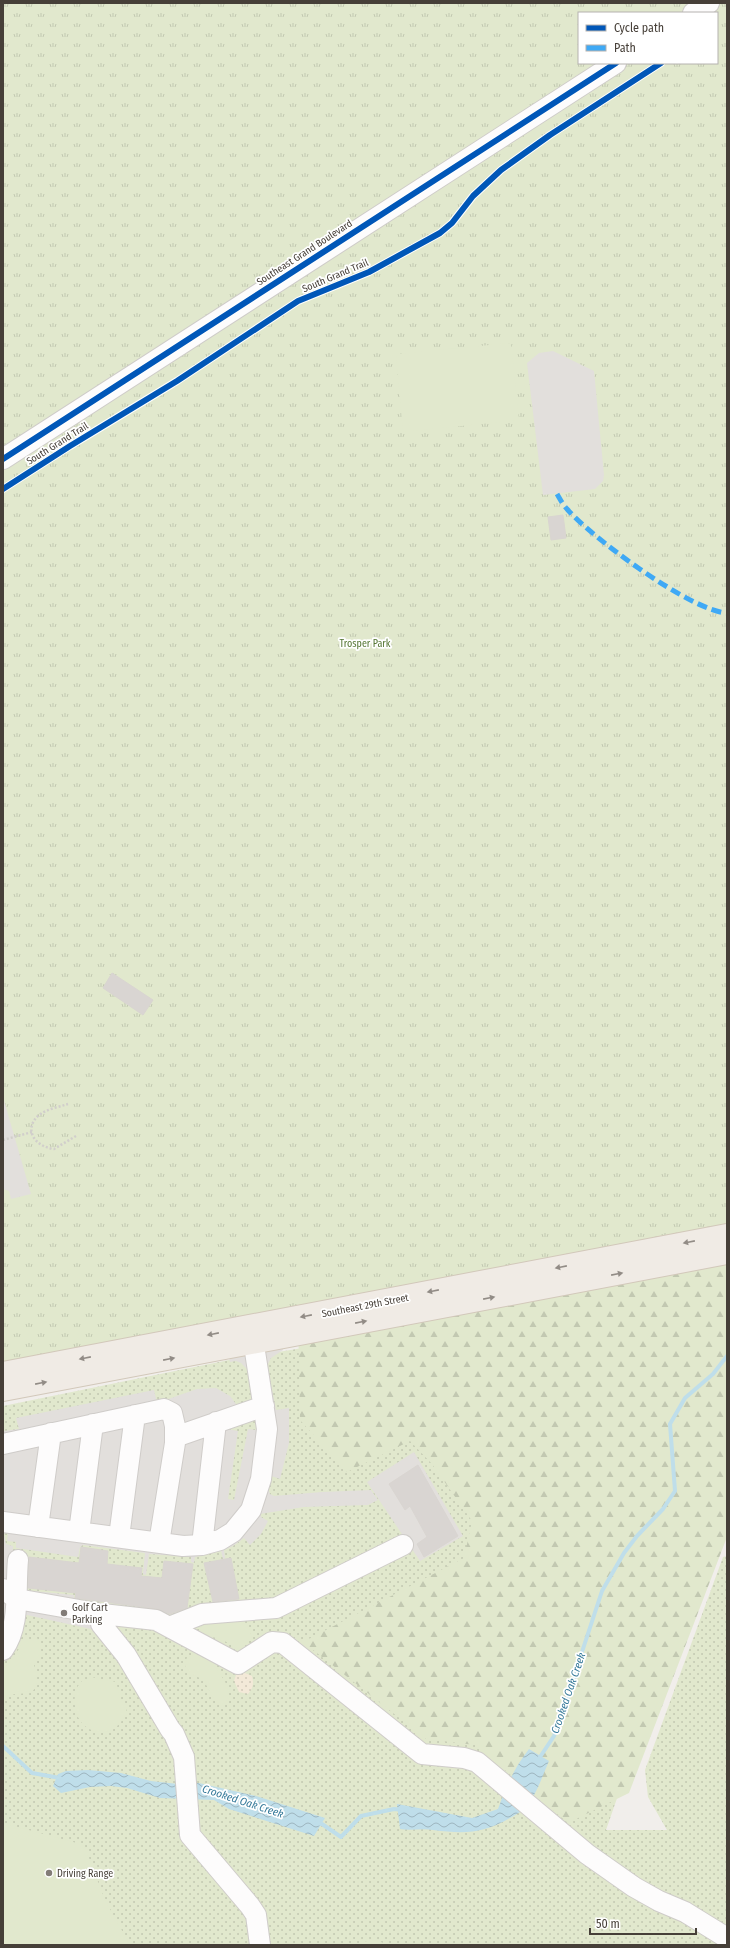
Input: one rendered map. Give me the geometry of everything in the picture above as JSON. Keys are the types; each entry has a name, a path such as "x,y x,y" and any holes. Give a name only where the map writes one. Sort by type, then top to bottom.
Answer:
{"main road":[{"name":"Southeast 29th Street","path":"3,1390 253,1335 727,1235"},
{"name":"Southeast 29th Street","path":"3,1373 253,1335 727,1253"}],"street":[{"path":"696,12 709,3"},
{"name":"Southeast Grand Boulevard","path":"3,459 614,64"},
{"path":"3,1522 183,1546 202,1545 220,1540 233,1532 251,1510 261,1479 268,1429 253,1335"},
{"path":"175,1436 264,1406"},
{"path":"3,1444 164,1409 172,1413 175,1426 175,1436 159,1543"},
{"path":"119,1537 135,1415"},
{"path":"202,1545 216,1422"},
{"path":"79,1532 93,1424"},
{"path":"38,1527 51,1434"},
{"path":"169,1627 202,1614 276,1608 403,1544"},
{"path":"3,1650 10,1640 10,1609 15,1586 18,1560"},
{"path":"10,1609 102,1614 156,1620 238,1664 272,1642 283,1644 422,1754 464,1758 477,1762 495,1779 587,1854 634,1887 659,1901 685,1912 727,1938"},
{"path":"102,1614 101,1624 126,1655 170,1730 174,1734 184,1758 190,1835 256,1914 260,1945"}],"path":[{"path":"68,1104 48,1110 40,1115 34,1121 32,1132 35,1141 40,1145 54,1150 76,1136"},
{"path":"3,1140 32,1132"}],"green space":[{"name":"Trosper Park","path":"3,3 727,3 727,1223 3,1362"},
{"path":"727,41 727,1537 629,1793 568,1823 475,1745 426,1739 303,1642 464,1558 472,1521 432,1464 410,1441 347,1472 300,1420 297,1263 718,61"},
{"path":"511,343 519,420 403,432 396,354"},
{"path":"436,1326 727,1481 606,1830 667,1830 648,1797 645,1770 723,1557 727,1556 727,1945 3,1945 3,1406 229,1360"},
{"path":"213,1620 232,1621 244,1624 251,1631 251,1638 240,1649 223,1640 202,1632 200,1629 203,1622"},
{"path":"37,1638 40,1649 34,1665 37,1675 36,1687 31,1693 15,1694 3,1697 3,1669 14,1657 24,1641"},
{"path":"195,1654 212,1661 226,1684 229,1699 222,1704 212,1696 205,1683 200,1678 192,1674 185,1666 187,1657"},
{"path":"91,1677 116,1682 121,1701 127,1708 125,1716 121,1722 110,1731 96,1732 83,1724 77,1715 75,1709 75,1697 78,1685 82,1681"},
{"name":"Driving Range","path":"3,1823 84,1845 105,1900 130,1945 3,1945"},
{"path":"374,1940 390,1945 357,1945 361,1942"}],"sand":[{"path":"245,1673 252,1676 253,1679 253,1686 248,1694 239,1692 234,1681 236,1675"}],"shaded area":[{"path":"553,351 594,371 604,475 603,481 595,489 543,495 527,363 539,353"},
{"path":"3,1097 31,1194 11,1199 9,1191 3,1189"},
{"path":"283,1344 283,1350 271,1358 268,1364 268,1371 276,1410 289,1408 289,1443 280,1479 271,1476 268,1488 270,1494 274,1496 371,1490 378,1500 368,1505 304,1507 260,1514 261,1517 268,1521 261,1534 250,1545 244,1538 233,1546 224,1550 225,1558 223,1559 221,1551 195,1557 194,1563 191,1562 191,1557 149,1554 146,1575 143,1574 145,1553 83,1545 80,1547 78,1557 16,1548 16,1542 7,1541 8,1533 6,1533 4,1534 6,1544 13,1546 13,1554 11,1570 4,1585 13,1589 74,1595 74,1606 104,1632 27,1615 5,1620 3,1618 3,1431 19,1429 16,1418 154,1390 157,1403 197,1389 216,1388 230,1396 239,1408 227,1429 238,1431 228,1499 234,1500 248,1429 257,1430 250,1372 241,1363 236,1361 230,1362 229,1358"},
{"path":"414,1452 463,1536 420,1561 367,1482"}],"water":[{"path":"529,1749 549,1761 534,1795 527,1806 516,1814 491,1827 473,1832 400,1829 397,1804 472,1818 498,1809 511,1778"},
{"path":"88,1770 121,1773 151,1781 178,1784 199,1783 256,1796 325,1818 314,1836 229,1809 214,1800 160,1798 127,1788 111,1786 90,1787 61,1793 53,1786 58,1774 66,1771"}],"building":[{"path":"563,515 566,538 551,540 548,517"},
{"path":"112,973 153,1000 143,1015 103,988"},
{"path":"418,1465 458,1536 424,1557 417,1544 427,1537 410,1506 405,1510 389,1484"},
{"path":"81,1547 108,1551 107,1564 142,1568 141,1576 162,1578 164,1561 193,1564 187,1608 170,1614 157,1609 75,1598 76,1593 28,1588 29,1557 79,1563"},
{"path":"231,1558 239,1599 213,1602 204,1563"}],"waterway":[{"name":"Crooked Oak Creek","path":"538,1760 554,1736 571,1689 602,1591 624,1553 637,1536 663,1509 675,1491 670,1424 685,1398 713,1374 727,1356"},
{"name":"Crooked Oak Creek","path":"3,1746 32,1773 60,1778"},
{"name":"Crooked Oak Creek","path":"316,1823 322,1824 341,1837 361,1816 394,1809 403,1810"}],"marked path":[{"path":"557,494 566,507 580,522 597,537 643,571 690,600 711,609 727,613"}],"cycle path":[{"path":"3,459 614,64"},
{"name":"South Grand Trail","path":"3,489 70,446 177,381 298,301 369,272 440,233 452,223 473,196 501,170 550,135 659,64"}],"place":[{"name":"Golf Cart Parking","path":"64,1613"},
{"name":"Driving Range","path":"49,1873"}]}
